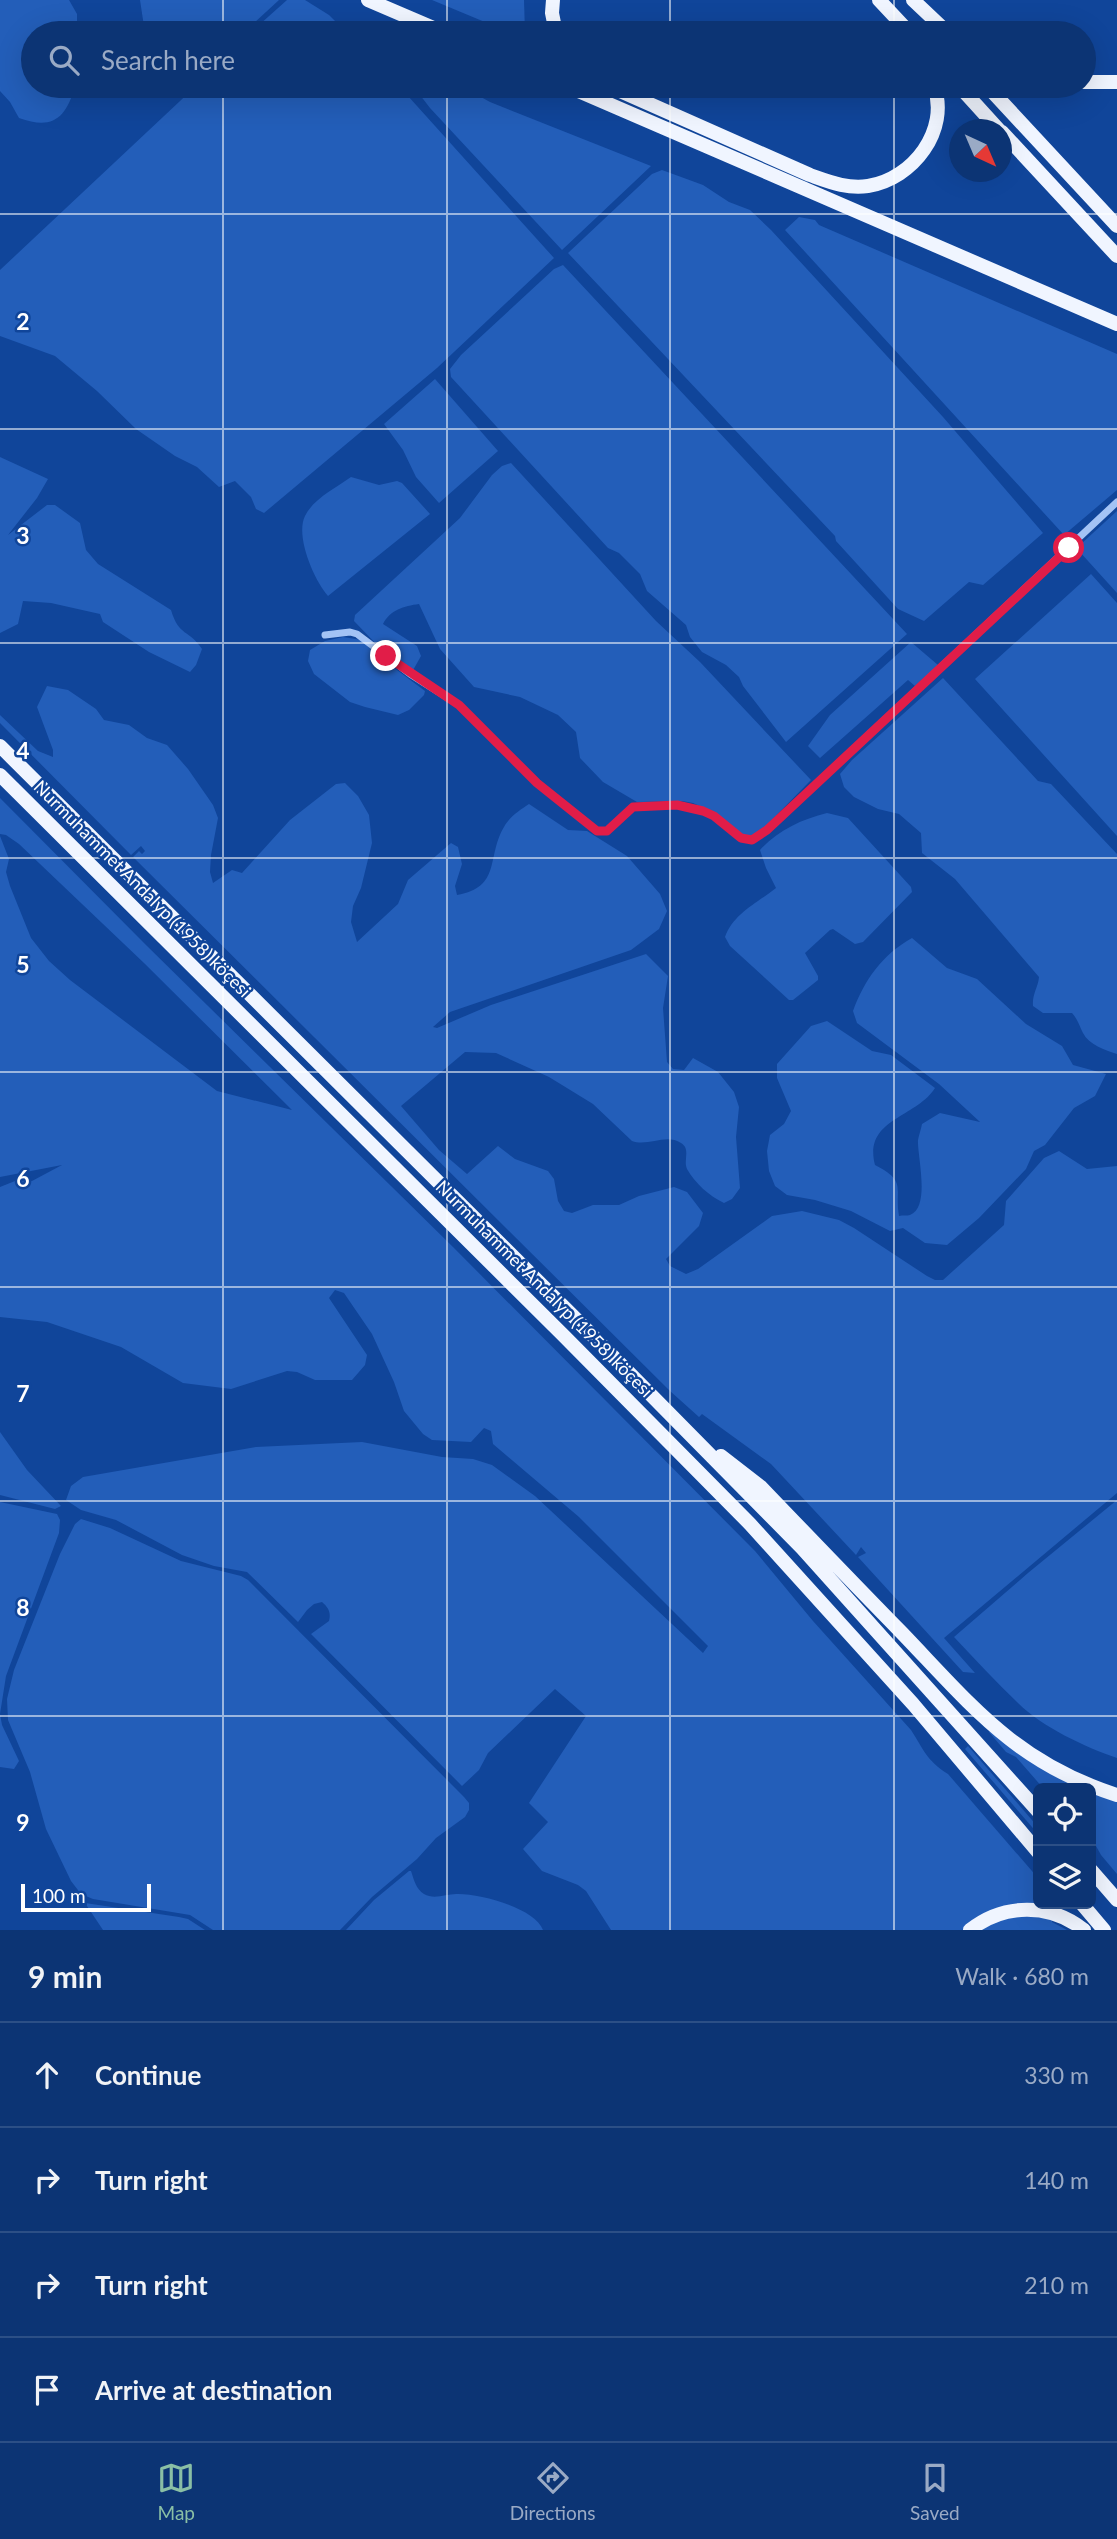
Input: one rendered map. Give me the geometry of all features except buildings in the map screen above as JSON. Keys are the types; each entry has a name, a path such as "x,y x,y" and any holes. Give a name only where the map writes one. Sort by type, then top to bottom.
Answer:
{"main road":[{"path":"368,0 417,21"},
{"path":"553,0 554,21"},
{"path":"878,0 895,21"},
{"path":"878,0 898,21"},
{"path":"911,0 929,21"},
{"path":"911,0 935,21"},
{"path":"1096,82 1117,82"},
{"path":"594,98 1117,324"},
{"path":"636,98 810,175 840,186 869,186 898,175 920,157 935,132 938,98"},
{"path":"970,98 989,119"},
{"path":"998,98 1117,226"},
{"path":"1012,144 1117,256"},
{"name":"Nurmuhammet Andalyp (1958) köçesi","path":"0,746 802,1548 1033,1805"},
{"name":"Nurmuhammet Andalyp (1958) köçesi","path":"0,775 741,1514 913,1704 1033,1846"},
{"path":"680,1424 761,1487 996,1729 1052,1768 1117,1795"},
{"path":"1096,1876 1117,1900"},
{"path":"970,1930 995,1915 1031,1909 1062,1917 1084,1930"},
{"path":"1086,1909 1104,1930"}],"street":[{"path":"325,635 350,632 357,634 410,674 452,699 537,783 597,831 607,831 633,807 677,805 714,816 741,838 752,840 767,830 1117,502"}],"shaded area":[{"path":"0,0 69,0 77,14 77,21 21,21 21,98 71,98 62,114 49,122 40,123 19,118 0,91"},
{"path":"140,0 279,0 256,21 143,21"},
{"path":"287,0 305,0 335,21 263,21"},
{"path":"432,0 524,0 525,21 482,21"},
{"path":"183,98 410,98 554,258 437,368 264,513 256,509 251,497 235,481 219,487 197,467 175,456 136,429 97,391 55,356 0,336 0,270"},
{"path":"422,98 483,98 651,166 562,250"},
{"path":"662,170 703,185 729,202 750,210 771,230 943,417 1043,533 983,585 969,582 924,621 898,609 836,541 835,536 568,253 652,174"},
{"path":"799,217 815,220 819,225 1117,354 1117,490 1064,535 785,230"},
{"path":"563,265 907,634 786,742 739,677 726,665 702,652 690,637 686,625 647,591 640,574 619,553 608,548 451,377 450,369 461,355 554,269"},
{"path":"435,379 498,451 439,503 416,477 403,450 384,424"},
{"path":"0,457 48,479 8,535 47,505 55,505 80,523 86,550 98,564 171,610 177,625 202,649 190,672 149,652 103,622 100,614 51,603 23,601 18,624 0,633"},
{"path":"511,463 656,621 700,662 811,780 762,830 751,837 743,836 693,803 637,802 603,782 580,758 576,732 558,715 520,697 474,687 440,649 419,604 389,615 383,624 417,646 421,656 412,672 381,649 354,621 355,615 460,518 492,475 502,466"},
{"path":"351,477 379,485 397,481 402,483 430,514 328,596 317,580 308,558 302,535 303,525 305,516 314,504"},
{"path":"1117,511 1117,593 1079,551 1081,544"},
{"path":"1091,574 1117,603 1117,836 975,679"},
{"path":"343,637 362,640 377,655 425,691 424,695 409,710 398,715 350,702 314,674 308,661 310,650 325,641"},
{"path":"911,642 938,665 915,686 908,680 820,758 808,746 830,715"},
{"path":"943,678 1038,781 1051,784 1117,854 1117,1054 1089,1041 1072,1013 1043,1013 1033,1006 1039,977 955,879 922,853 921,833 899,814 878,809 854,797 844,787 840,774 852,760"},
{"path":"47,686 68,690 96,709 104,720 129,725 147,738 167,745 188,769 213,805 218,818 211,855 210,872 213,883 232,870 242,873 290,820 336,784 345,783 358,796 369,815 372,843 361,888 353,906 351,922 357,942 398,904 408,880 451,843 458,847 462,864 455,886 457,895 481,885 491,869 506,823 529,804 568,830 587,831 627,856 660,894 667,911 659,929 631,950 450,1012 433,1027 437,1028 491,1005 646,954 668,976 663,1008 667,1062 673,1069 684,1070 693,1058 718,1072 734,1092 739,1107 736,1137 740,1188 732,1199 724,1203 698,1184 687,1169 686,1148 681,1143 669,1139 632,1141 593,1104 549,1077 496,1053 465,1052 401,1106 439,1150 467,1174 498,1146 515,1159 548,1171 554,1179 558,1201 564,1211 572,1213 593,1205 619,1205 639,1196 674,1187 687,1192 703,1213 699,1226 666,1259 670,1266 686,1274 698,1269 772,1216 802,1211 839,1220 927,1276 943,1280 1004,1225 1006,1201 1044,1158 1059,1151 1087,1169 1117,1166 1117,1493 944,1638 975,1673 963,1672 858,1557 866,1553 861,1547 856,1555 771,1464 702,1414 699,1417 670,1391 133,857 139,851 142,854 145,851 141,846 131,855 0,723 0,715 38,751 53,757 53,750 37,707"},
{"path":"0,798 755,1551 813,1621 911,1730 930,1759 948,1774 1033,1872 1033,1909 1052,1909 969,1924 963,1930 611,1930 586,1891 578,1885 542,1871 523,1849 548,1822 529,1803 586,1716 555,1689 488,1753 479,1770 462,1786 311,1634 329,1621 329,1611 322,1602 314,1604 298,1622 247,1572 214,1566 182,1555 116,1520 81,1510 66,1500 71,1486 83,1477 256,1447 362,1442 442,1457 473,1459 492,1465 535,1496 703,1653 708,1646 579,1517 493,1444 491,1431 484,1428 471,1442 432,1440 423,1434 404,1411 372,1334 344,1293 335,1290 329,1298 367,1355 365,1365 352,1380 315,1380 297,1372 287,1371 231,1389 183,1383 121,1347 47,1322 0,1317 0,1187 15,1181 32,1181 62,1165 0,1177 0,836 9,859 6,872 10,886 31,938 49,961 70,980 217,1091 292,1110 19,844 0,834"},
{"path":"827,813 848,818 911,887 912,892 863,942 855,944 833,929 830,930 805,953 818,980 793,1000 789,1000 730,946 725,937 740,915 776,888 760,850 790,827"},
{"path":"912,938 947,968 977,979 1026,1024 1062,1046 1073,1065 1106,1074 1095,1096 1074,1108 1045,1145 1034,1151 1026,1169 979,1218 947,1245 925,1243 903,1228 890,1231 851,1211 787,1195 775,1186 769,1171 767,1151 770,1135 784,1124 791,1111 777,1078 777,1064 811,1026 827,1021 872,1051 891,1055 935,1088 916,1106 884,1128 873,1150 875,1165 896,1181 899,1216 910,1215 920,1202 922,1180 918,1140 922,1124 940,1113 980,1122 939,1084 857,1023 853,1011 869,978 883,960"},
{"path":"0,1432 27,1470 61,1506 55,1509 0,1495"},
{"path":"1117,1500 1117,1758 1078,1742 1028,1712 954,1637"},
{"path":"0,1502 57,1514 60,1520 59,1533 6,1676 0,1714"},
{"path":"81,1519 110,1528 181,1561 248,1580 464,1797 469,1803 465,1817 436,1838 340,1930 213,1930 190,1915 93,1899 81,1894 71,1881 46,1829 30,1772 8,1720 7,1699 14,1670 60,1554 75,1524"},
{"path":"0,1714 2,1725 19,1761 14,1769 0,1767"},
{"path":"990,1731 1073,1783 1039,1783 1016,1757 1006,1752"},
{"path":"968,1746 1033,1821 1033,1828 965,1749"},
{"path":"1096,1794 1117,1801 1117,1874 1096,1846"},
{"path":"409,1871 419,1890 428,1896 466,1894 492,1899 529,1915 543,1930 346,1930 374,1900"},
{"path":"85,1903 188,1919 205,1930 103,1930"},
{"path":"1015,1916 1053,1918 1052,1922 1067,1930 981,1930 997,1921"}],"route":[{"path":"386,656 452,699 537,783 591,828 602,833 607,831 633,807 677,805 688,806 714,816 741,838 752,840 767,830 1069,548"}]}
